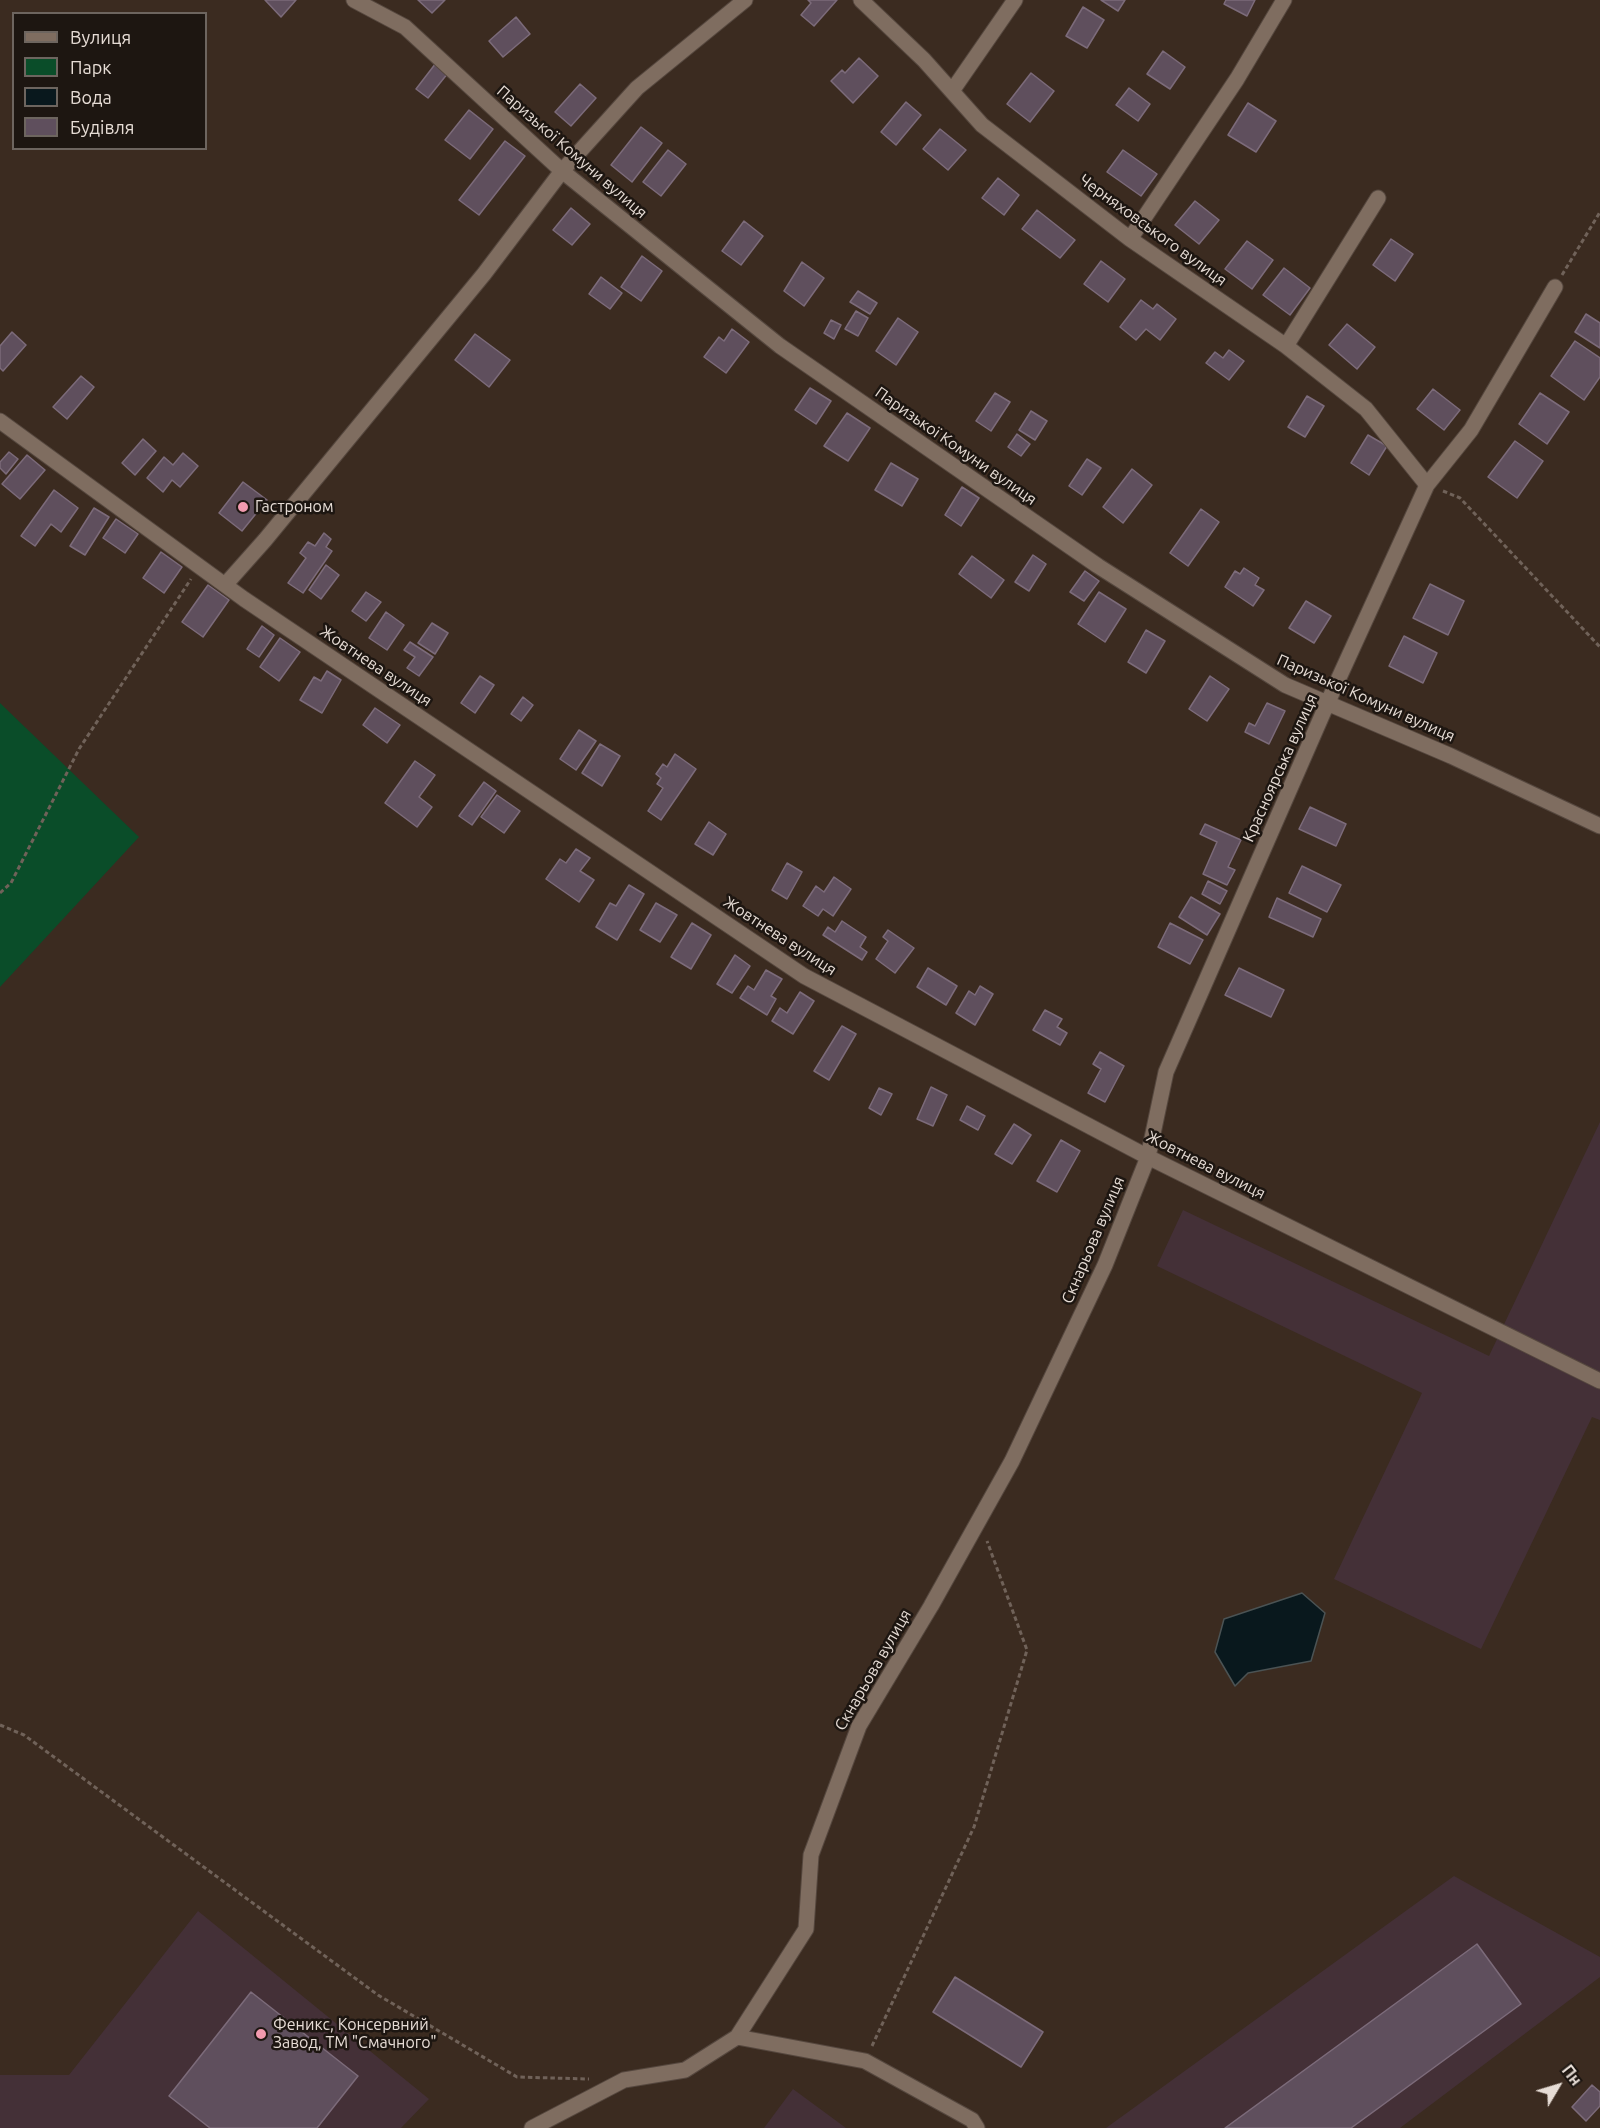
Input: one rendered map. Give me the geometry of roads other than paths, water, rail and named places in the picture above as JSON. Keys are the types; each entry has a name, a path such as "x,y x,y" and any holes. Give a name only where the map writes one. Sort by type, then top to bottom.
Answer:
{"street":[{"name":"Паризької Комуни вулиця","path":"354,0 405,27 562,171 780,346 1098,566 1285,685 1450,756 1600,826"},
{"path":"225,585 265,540 484,274 562,171 637,88 745,0"},
{"name":"Черняховського вулиця","path":"861,0 924,60 982,125 1130,239 1286,346 1366,409 1427,485"},
{"path":"952,91 1015,0"},
{"path":"1130,239 1237,78 1284,0"},
{"path":"1286,346 1377,198"},
{"name":"Красноярська вулиця","path":"1148,1157 1166,1072 1327,704 1427,485 1471,430 1555,287"},
{"name":"Жовтнева вулиця","path":"0,421 225,585 804,976 1148,1157 1600,1381"},
{"name":"Скнарьова вулиця","path":"737,2037 806,1929 811,1855 859,1726 931,1606 1012,1461 1100,1275 1148,1157"},
{"path":"532,2128 624,2080 685,2070 737,2037 865,2061 972,2120 977,2128"}],"water":[{"path":"1302,1593 1325,1613 1311,1661 1248,1673 1235,1686 1215,1652 1224,1619"}],"place":[{"name":"Гастроном","path":"243,507"},
{"name":"Феникс, Консервний Завод, ТМ \"Смачного\"","path":"261,2034"}]}
